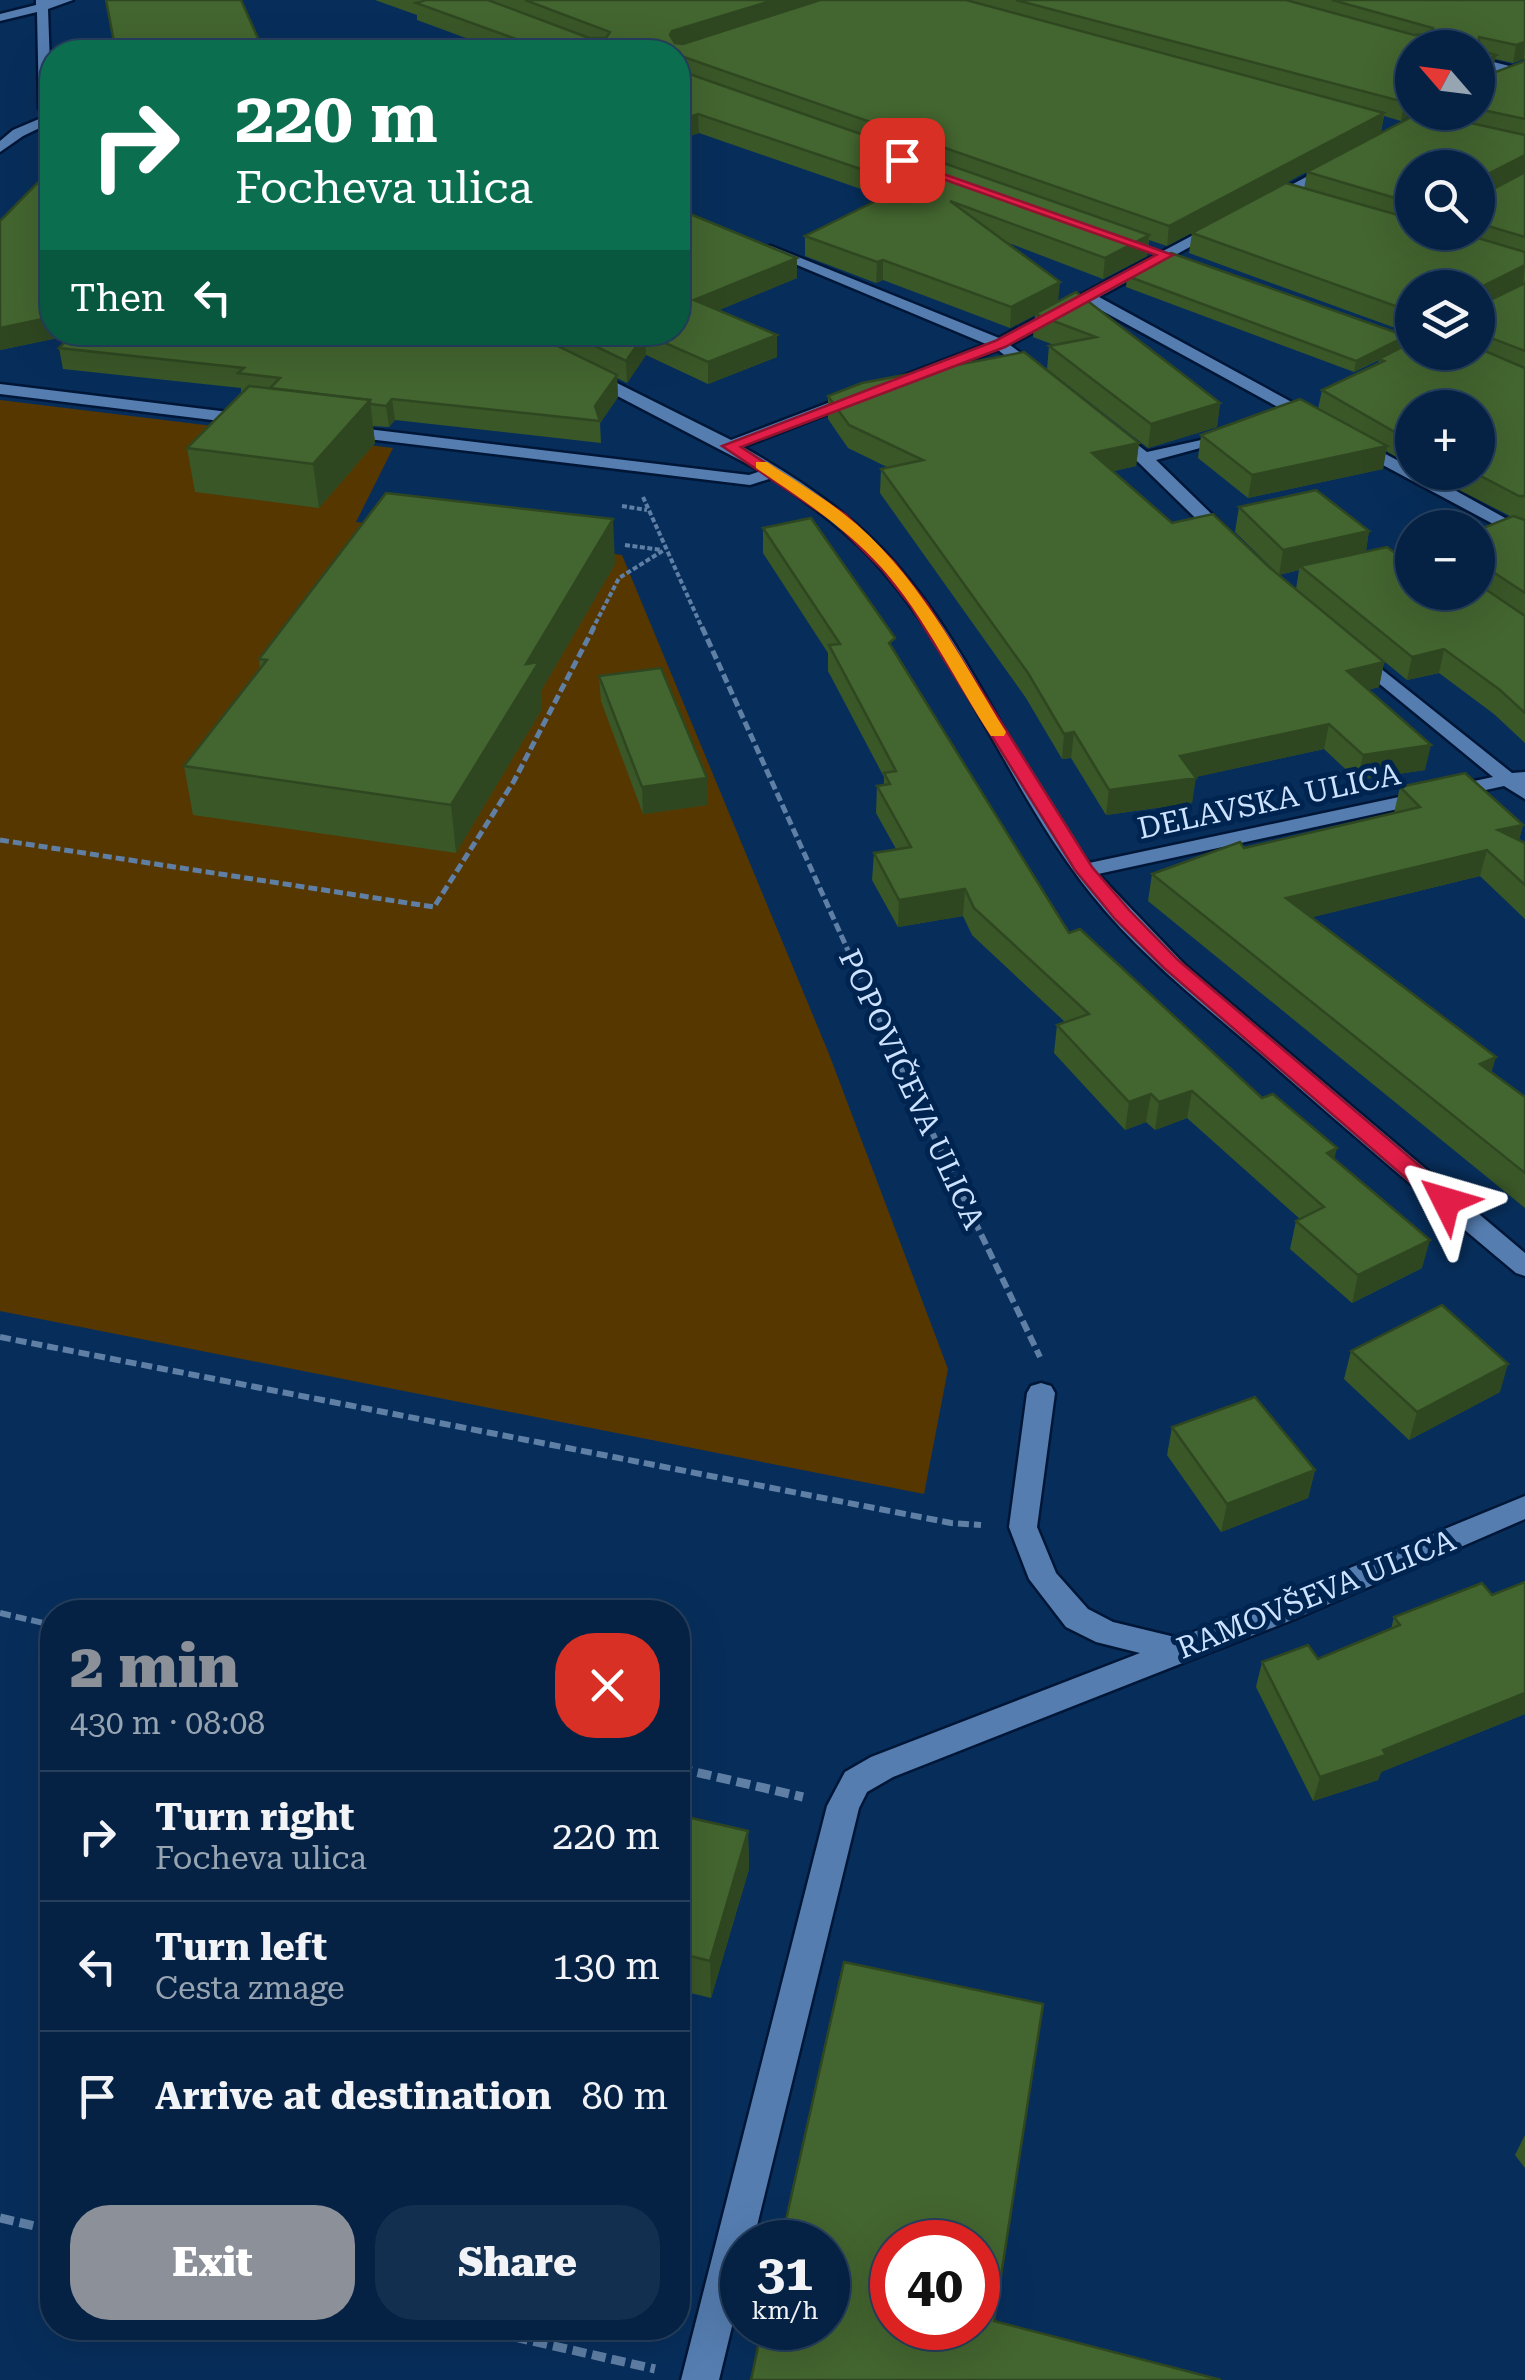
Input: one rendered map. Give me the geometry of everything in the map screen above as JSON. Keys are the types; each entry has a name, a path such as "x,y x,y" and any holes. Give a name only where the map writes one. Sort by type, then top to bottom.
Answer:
{"street":[{"path":"0,18 67,0"},
{"path":"42,4 43,40"},
{"path":"1495,65 1520,70"},
{"path":"1495,80 1520,70"},
{"path":"0,148 40,122"},
{"path":"1248,212 1351,157"},
{"path":"1282,194 1302,200"},
{"path":"886,387 1000,344 1174,258 1230,221"},
{"path":"750,243 1000,344 1058,390"},
{"path":"1140,246 1174,258"},
{"path":"1089,298 1304,408 1330,429"},
{"path":"571,366 730,446 774,472 853,529 918,604 1084,870 1171,964 1525,1267"},
{"path":"0,389 277,423"},
{"path":"730,446 867,394"},
{"path":"1144,458 1304,408"},
{"path":"1101,424 1144,458 1235,547"},
{"path":"316,428 750,480 774,472"},
{"path":"1346,438 1521,530"},
{"path":"1495,535 1521,530"},
{"path":"1350,568 1395,559"},
{"path":"1334,635 1520,783"},
{"name":"DELAVSKA ULICA","path":"1084,870 1520,783"},
{"path":"1041,1393 1023,1528 1044,1579 1077,1618 1107,1633 1179,1650"},
{"name":"RAMOVŠEVA ULICA","path":"844,1806 856,1782 882,1766 1179,1650 1525,1507"},
{"path":"700,2380 844,1806"}],"path":[{"name":"POPOVIČEVA ULICA","path":"632,465 664,550 924,1117 1040,1358 1041,1393"},
{"path":"622,506 646,510"},
{"path":"625,545 664,550"},
{"path":"0,840 434,906 514,781 620,578 664,550"},
{"path":"0,1337 951,1522 1023,1528"},
{"path":"0,1614 40,1623"},
{"path":"690,1771 844,1806"},
{"path":"0,2218 40,2227"},
{"path":"528,2340 700,2380"}],"shaded area":[{"path":"0,400 393,448 356,522 622,555 829,1054 948,1369 924,1494 0,1311"}],"building":[{"path":"106,0 241,0 259,40 114,40"},
{"path":"488,0 589,38 606,38 610,32 525,0 774,0 672,31 673,40 519,40 416,3"},
{"path":"820,0 966,0 1384,113 1169,226 690,59 690,42"},
{"path":"1016,0 1286,0 1396,30 1395,100"},
{"path":"1332,0 1525,0 1525,42 1516,45 1495,40 1495,30 1432,30"},
{"path":"1525,61 1525,119 1495,113 1495,72"},
{"path":"690,74 1149,235 1105,258 950,201 1060,282 1011,307 805,236 908,185 698,114 690,117"},
{"path":"1395,126 1395,130 1495,128 1525,135 1525,155 1495,170 1495,150 1395,150 1395,198 1307,172"},
{"path":"1525,172 1525,237 1495,228 1495,188"},
{"path":"40,180 40,320 0,328 0,221"},
{"path":"1286,183 1395,214 1395,250 1495,250 1495,243 1525,252 1525,265 1495,280 1495,270 1395,270 1395,306 1192,233"},
{"path":"690,214 797,258 694,300 777,335 708,362 670,345 690,345"},
{"path":"1171,253 1395,332 1395,342 1356,361 1127,276"},
{"path":"1525,283 1525,351 1495,340 1495,298"},
{"path":"1076,292 1220,403 1151,424 1049,346 1096,337 1035,314"},
{"path":"556,345 617,375 595,406 600,421 392,399 386,406 370,404 370,400 270,388 280,378 238,373 244,368 59,348"},
{"path":"593,345 637,345 626,361"},
{"path":"1395,351 1395,370 1495,370 1495,355 1525,368 1525,496 1495,483 1495,390 1395,390 1395,432 1322,390 1384,361 1379,359"},
{"path":"1024,352 1139,443 1092,453 1172,523 1213,514 1270,568 1384,662 1347,671 1431,745 1363,755 1329,724 1180,756 1196,778 1109,790 1074,732 1064,734 1028,673 881,469 923,460 849,425 828,396 862,383"},
{"path":"249,386 370,400 313,464 187,448"},
{"path":"1300,399 1387,446 1252,475 1201,435"},
{"path":"1316,490 1369,531 1283,550 1239,507"},
{"path":"386,493 613,519 526,664 539,662 451,805 184,766 267,660 259,659"},
{"path":"1513,516 1525,520 1525,593 1495,573 1495,523"},
{"path":"811,518 895,638 889,643 1069,933 1080,929 1262,1098 1273,1094 1337,1148 1327,1153 1430,1240 1358,1275 1296,1221 1324,1207 1192,1091 1159,1102 1151,1094 1129,1102 1057,1025 1089,1014 974,908 965,889 899,900 874,853 911,847 877,786 890,784 884,773 896,771 829,645 840,644 763,528"},
{"path":"1387,547 1395,553 1395,610 1495,610 1495,596 1525,616 1525,713 1444,649 1412,657 1300,566"},
{"path":"661,668 707,778 642,787 599,676"},
{"path":"1465,773 1523,825 1498,830 1525,843 1525,885 1487,850 1286,898 1496,1057 1480,1064 1525,1097 1525,1173 1152,874 1240,842 1244,848 1420,807 1400,787"},
{"path":"1442,1305 1508,1364 1417,1412 1351,1351"},
{"path":"1255,1397 1315,1470 1227,1504 1172,1427"},
{"path":"1525,1582 1525,1693 1383,1750 1386,1755 1320,1777 1262,1662 1308,1645 1318,1659 1400,1625 1394,1617 1482,1583 1492,1595"},
{"path":"690,1818 748,1831 710,1961 690,1956"},
{"path":"844,1962 1043,2004 1000,2282 1000,2220 870,2220 870,2350 1000,2350 1000,2323 1221,2380 751,2380 757,2350 850,2350 850,2220 786,2220"}],"slow traffic":[{"path":"761,465 840,518 888,565 918,604 997,732"}],"route":[{"path":"902,160 1166,255 1000,344 730,446 840,518 888,565 954,660 1084,870 1122,915 1171,964 1446,1201"}]}
